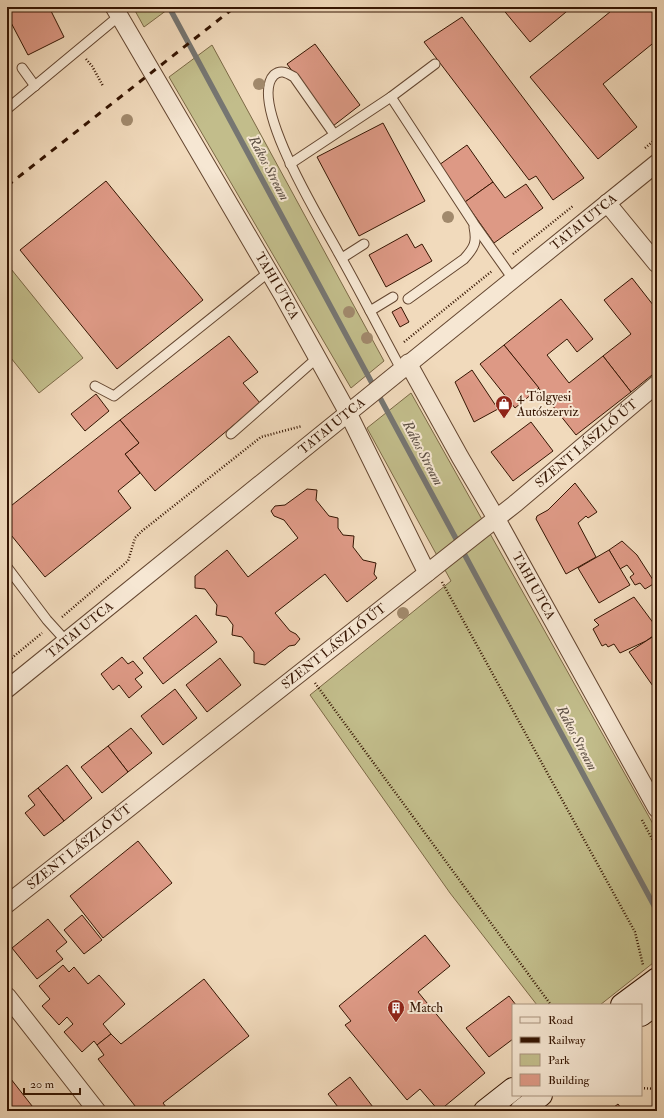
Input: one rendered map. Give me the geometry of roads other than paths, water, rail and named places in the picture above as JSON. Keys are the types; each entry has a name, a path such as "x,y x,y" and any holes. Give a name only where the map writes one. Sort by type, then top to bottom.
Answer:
{"street":[{"name":"TAHI UTCA","path":"116,11 348,413 431,570"},
{"name":"TATAI UTCA","path":"7,689 657,163"},
{"path":"607,203 657,264"},
{"name":"TAHI UTCA","path":"401,369 460,457 490,524 657,809"},
{"name":"SZENT LÁSZLÓ ÚT","path":"7,904 490,524 657,384"},
{"path":"623,1004 652,983"},
{"path":"642,1012 652,983"},
{"path":"7,996 97,1111"},
{"path":"485,1111 512,1090"},
{"path":"521,1111 540,1096"}],"lane":[{"path":"7,109 35,86 116,11"},
{"path":"290,164 391,97 435,64"},
{"path":"22,68 35,86"},
{"path":"334,134 294,77 286,72 276,73 270,83 268,92 269,104 290,164 401,369"},
{"path":"391,97 474,224 513,279"},
{"path":"408,299 464,259 472,250 475,244 476,236 474,224"},
{"path":"342,258 364,244"},
{"path":"95,386 114,396 268,272"},
{"path":"370,311 393,297"},
{"path":"231,434 317,358"},
{"path":"7,567 52,626 66,641"}],"waterway":[{"name":"Rákos Stream","path":"169,7 657,911"}],"railway":[{"path":"7,186 235,7"}],"place":[{"name":"4 Tölgyesi Autószerviz","path":"504,419"},
{"name":"Match","path":"396,1023"}]}
